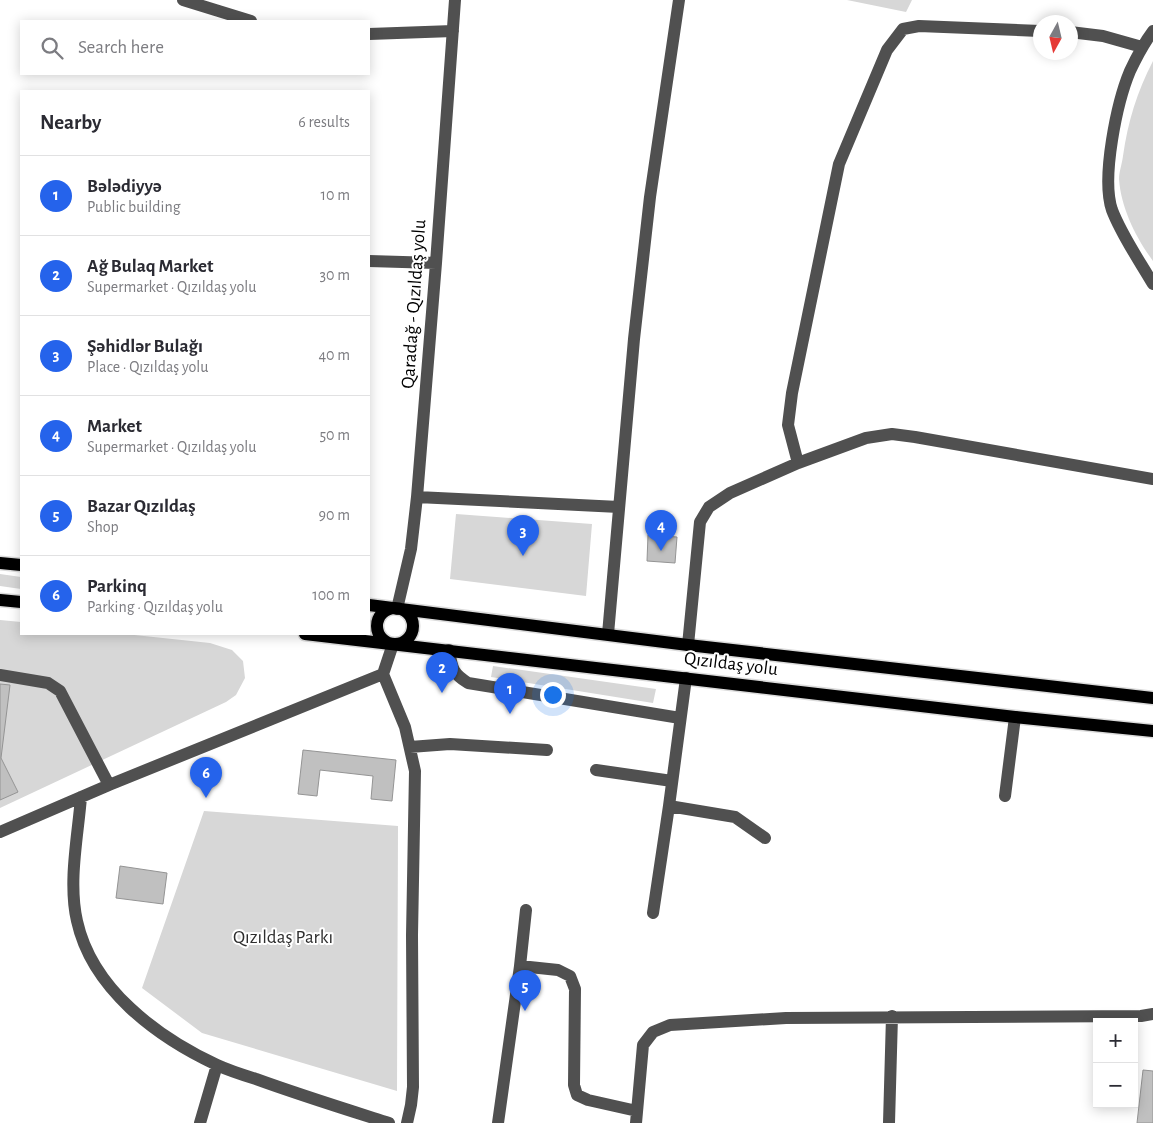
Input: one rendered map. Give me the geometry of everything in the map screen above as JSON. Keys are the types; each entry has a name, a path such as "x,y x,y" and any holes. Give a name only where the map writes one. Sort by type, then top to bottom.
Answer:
{"main road":[{"path":"0,563 20,565"},
{"path":"0,600 20,602"},
{"name":"Qızıldaş yolu","path":"370,605 688,645 1153,698"},
{"path":"397,609 407,613 412,628 404,642 394,644 383,639 377,624 386,611 397,609"},
{"name":"Qızıldaş yolu","path":"314,635 1015,717 1153,731"}],"street":[{"path":"183,0 248,20"},
{"name":"Qaradağ - Qızıldaş yolu","path":"397,609 411,549 417,498 436,263 454,0"},
{"path":"608,634 634,339 649,206 679,0"},
{"path":"798,463 788,425 792,393 839,164 887,50 902,29 919,26 1033,31"},
{"path":"370,34 453,31"},
{"path":"1153,31 1142,47 1130,72 1120,105 1111,148 1108,181 1112,208 1121,231 1153,284"},
{"path":"1078,33 1103,36 1142,47"},
{"path":"370,261 436,263"},
{"path":"688,645 700,522 709,507 730,493 798,463 866,438 892,434 1153,479"},
{"path":"417,498 619,508"},
{"path":"394,644 383,674 405,727 415,771 412,935 413,1086 407,1123"},
{"path":"448,650 452,668 459,677 468,683 680,718"},
{"path":"0,832 383,674"},
{"path":"0,675 48,684 60,691 110,785"},
{"path":"653,913 686,678"},
{"path":"1005,796 1015,717"},
{"path":"410,747 450,744 547,750"},
{"path":"596,770 672,781"},
{"path":"82,797 73,898 77,923 88,952 104,980 122,1002 151,1026 217,1065 274,1086 389,1123"},
{"path":"669,806 735,817 765,838"},
{"path":"498,1123 526,910"},
{"path":"520,966 558,970 570,976 575,989 574,1085 577,1095 636,1117 643,1045 653,1032 670,1025 786,1018 1131,1016 1153,1014"},
{"path":"889,1123 892,1016"},
{"path":"200,1123 217,1065"}],"green space":[{"path":"847,0 912,0 906,12"},
{"path":"1153,61 1153,261 1141,243 1126,212 1120,190 1119,174 1130,119 1142,84"},
{"path":"456,514 592,524 586,596 450,579"},
{"path":"0,574 20,577 20,589 0,586"},
{"path":"0,620 20,622 20,635 134,635 210,643 232,650 243,661 245,678 236,695 226,702 0,808"},
{"path":"493,666 656,689 653,703 491,677"},
{"name":"Qızıldaş Parkı","path":"204,811 398,826 397,1091 202,1033 142,988"}],"building":[{"path":"648,535 677,537 675,563 647,561"},
{"path":"0,684 10,685 1,758 18,792 0,800"},
{"path":"303,750 396,760 392,801 371,799 373,776 320,770 317,796 298,794"},
{"path":"120,866 167,873 163,904 116,898"},
{"path":"1143,1070 1153,1071 1153,1123 1137,1123"}],"place":[{"name":"Market","path":"661,551"},
{"name":"Şəhidlər Bulağı","path":"523,556"},
{"name":"Ağ Bulaq Market","path":"442,693"},
{"name":"Bələdiyyə","path":"510,714"},
{"name":"Parkinq","path":"206,798"},
{"name":"Bazar Qızıldaş","path":"525,1011"}]}
